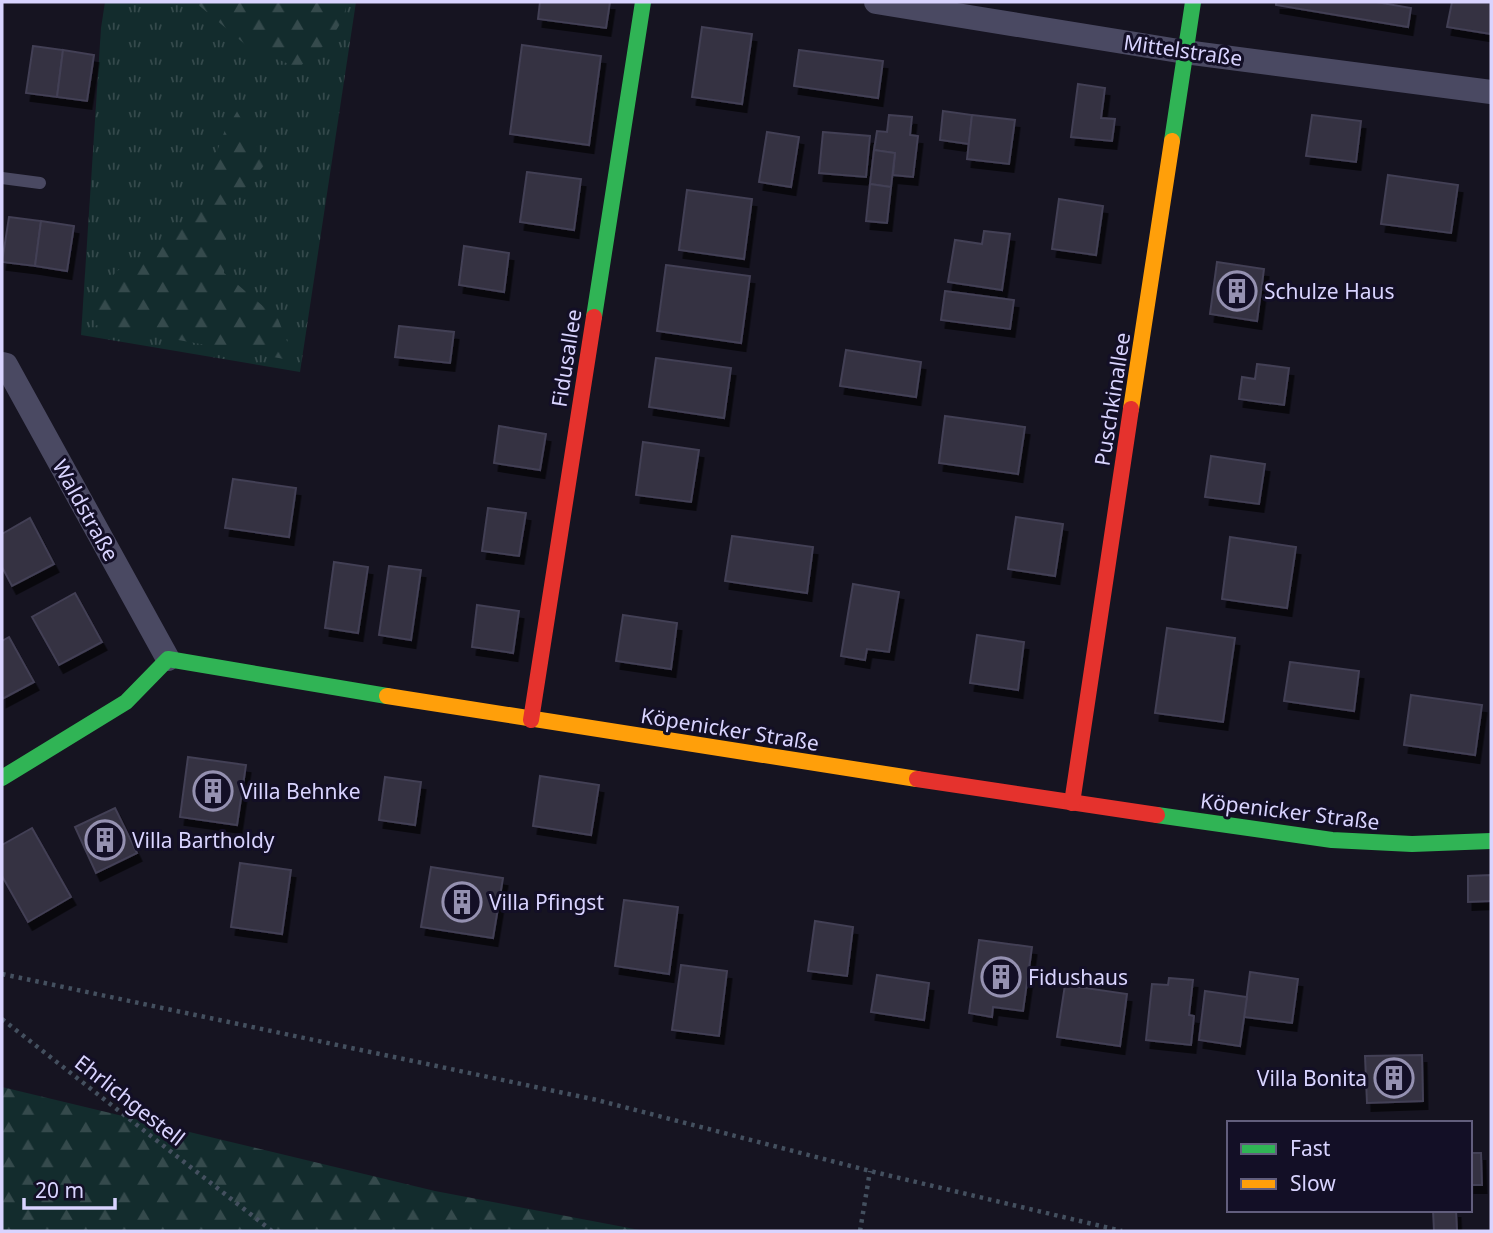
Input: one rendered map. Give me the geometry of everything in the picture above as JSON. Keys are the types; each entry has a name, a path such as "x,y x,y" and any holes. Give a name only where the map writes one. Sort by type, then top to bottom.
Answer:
{"street":[{"name":"Fidusallee","path":"531,720 643,2"},
{"name":"Mittelstraße","path":"876,2 1185,52 1491,92"},
{"name":"Puschkinallee","path":"1072,803 1193,2"},
{"name":"Waldstraße","path":"2,364 6,365 167,659"},
{"name":"Köpenicker Straße","path":"167,659 531,720 1332,840 1412,844 1491,841"},
{"path":"2,778 126,702 167,659"}],"lane":[{"path":"2,178 40,183"}],"path":[{"path":"2,974 597,1100 870,1171 1122,1231"},
{"name":"Ehrlichgestell","path":"2,1019 272,1231"},
{"path":"860,1231 870,1171"}],"green space":[{"path":"105,2 356,2 300,372 81,335 101,28"},
{"path":"195,2 347,2 335,31 322,47 298,68 247,46"},
{"path":"234,106 266,163 228,208 224,273 278,319 295,361 95,325 99,291 117,271 166,241 203,208 216,154"},
{"path":"2,1087 435,1191 645,1231 2,1231"}],"building":[{"path":"540,2 610,2 606,28 538,19"},
{"path":"1276,2 1376,2 1411,8 1408,27 1276,5"},
{"path":"1452,2 1491,2 1491,34 1447,27"},
{"path":"702,27 752,34 742,104 692,97"},
{"path":"522,45 601,56 589,145 510,134"},
{"path":"33,46 63,50 57,97 26,93"},
{"path":"63,50 94,55 87,101 57,97"},
{"path":"799,50 883,61 878,98 794,86"},
{"path":"1078,84 1105,88 1101,118 1115,119 1112,141 1071,137"},
{"path":"943,111 972,115 969,144 940,140"},
{"path":"889,115 912,117 910,135 918,136 913,177 893,175 895,153 874,150 877,131 887,132"},
{"path":"972,115 1015,120 1009,164 967,159"},
{"path":"1312,115 1361,121 1356,162 1306,156"},
{"path":"767,132 799,137 791,187 759,182"},
{"path":"823,132 870,136 866,177 819,173"},
{"path":"874,150 895,153 891,187 870,184"},
{"path":"527,172 581,179 574,230 520,222"},
{"path":"1388,175 1458,185 1451,233 1381,224"},
{"path":"870,184 891,187 887,223 866,221"},
{"path":"687,190 752,199 744,259 679,250"},
{"path":"1059,199 1103,206 1096,255 1052,249"},
{"path":"9,217 41,221 35,266 2,262"},
{"path":"41,221 74,226 67,271 35,266"},
{"path":"984,231 1010,234 1002,290 948,282 955,240 982,244"},
{"path":"464,246 509,253 504,292 459,285"},
{"name":"Schulze Haus","path":"1217,262 1264,269 1257,321 1210,314"},
{"path":"666,265 750,276 741,343 657,331"},
{"path":"945,291 1014,300 1010,329 941,320"},
{"path":"399,326 454,332 450,363 395,357"},
{"path":"846,350 921,362 916,397 840,386"},
{"path":"656,358 731,368 724,418 649,407"},
{"path":"1257,364 1289,368 1284,405 1239,399 1242,377 1255,379"},
{"path":"945,416 1025,427 1018,474 939,463"},
{"path":"499,426 546,434 540,470 494,463"},
{"path":"643,442 699,450 691,502 636,495"},
{"path":"1211,456 1265,464 1259,504 1205,497"},
{"path":"233,479 296,488 289,537 225,528"},
{"path":"488,508 526,513 519,556 482,551"},
{"path":"1016,517 1063,524 1055,576 1008,569"},
{"path":"30,518 54,564 12,586 2,567 2,534"},
{"path":"732,536 813,547 807,593 725,581"},
{"path":"1230,537 1296,547 1287,608 1222,599"},
{"path":"334,562 368,567 358,633 325,628"},
{"path":"389,566 421,570 411,640 379,635"},
{"path":"853,584 899,592 889,652 867,649 865,660 841,656"},
{"path":"75,593 102,642 59,665 32,617"},
{"path":"477,605 519,611 513,653 472,647"},
{"path":"623,615 677,623 671,669 616,661"},
{"path":"1167,628 1235,638 1223,722 1155,713"},
{"path":"977,635 1024,642 1018,690 970,683"},
{"path":"9,637 34,682 2,699 2,641"},
{"path":"1290,662 1359,671 1354,711 1284,701"},
{"path":"1411,695 1482,705 1475,755 1404,745"},
{"name":"Villa Behnke","path":"188,757 246,765 237,825 180,817"},
{"path":"540,776 599,785 591,835 533,826"},
{"path":"385,777 421,782 415,825 379,820"},
{"name":"Villa Bartholdy","path":"115,808 137,853 96,873 75,827"},
{"path":"32,828 71,897 28,922 2,876 2,845"},
{"path":"240,863 291,870 282,934 231,927"},
{"name":"Villa Pfingst","path":"431,867 503,878 493,938 421,927"},
{"path":"1491,875 1491,901 1468,902 1468,876"},
{"path":"624,900 678,907 669,974 615,966"},
{"path":"815,921 853,927 847,976 808,971"},
{"name":"Fidushaus","path":"979,940 1032,947 1023,1011 993,1007 992,1017 969,1013"},
{"path":"681,965 727,971 719,1036 672,1030"},
{"path":"1250,972 1298,979 1292,1023 1244,1017"},
{"path":"877,975 929,983 924,1020 871,1012"},
{"path":"1169,978 1193,980 1189,1015 1194,1016 1191,1045 1146,1040 1152,984 1168,985"},
{"path":"1065,985 1127,994 1120,1046 1057,1037"},
{"path":"1205,991 1247,997 1240,1046 1199,1040"},
{"name":"Villa Bonita","path":"1422,1055 1423,1101 1367,1103 1365,1056"},
{"path":"1472,1153 1481,1153 1482,1185 1472,1185"},
{"path":"1433,1212 1456,1212 1457,1231 1434,1231"}],"traffic: fast":[{"path":"594,317 643,2"},
{"path":"1172,141 1193,2"},
{"path":"2,778 126,702 168,659 387,696"},
{"path":"1157,815 1332,840 1412,844 1491,841"}],"traffic: slow":[{"path":"1131,409 1172,141"},
{"path":"387,696 917,779"}],"traffic: jam":[{"path":"531,720 594,317"},
{"path":"1072,803 1131,409"},
{"path":"917,779 1157,815"}],"place":[{"name":"Schulze Haus","path":"1237,291"},
{"name":"Villa Behnke","path":"213,791"},
{"name":"Villa Bartholdy","path":"105,840"},
{"name":"Villa Pfingst","path":"462,902"},
{"name":"Fidushaus","path":"1001,977"},
{"name":"Villa Bonita","path":"1394,1078"}]}
